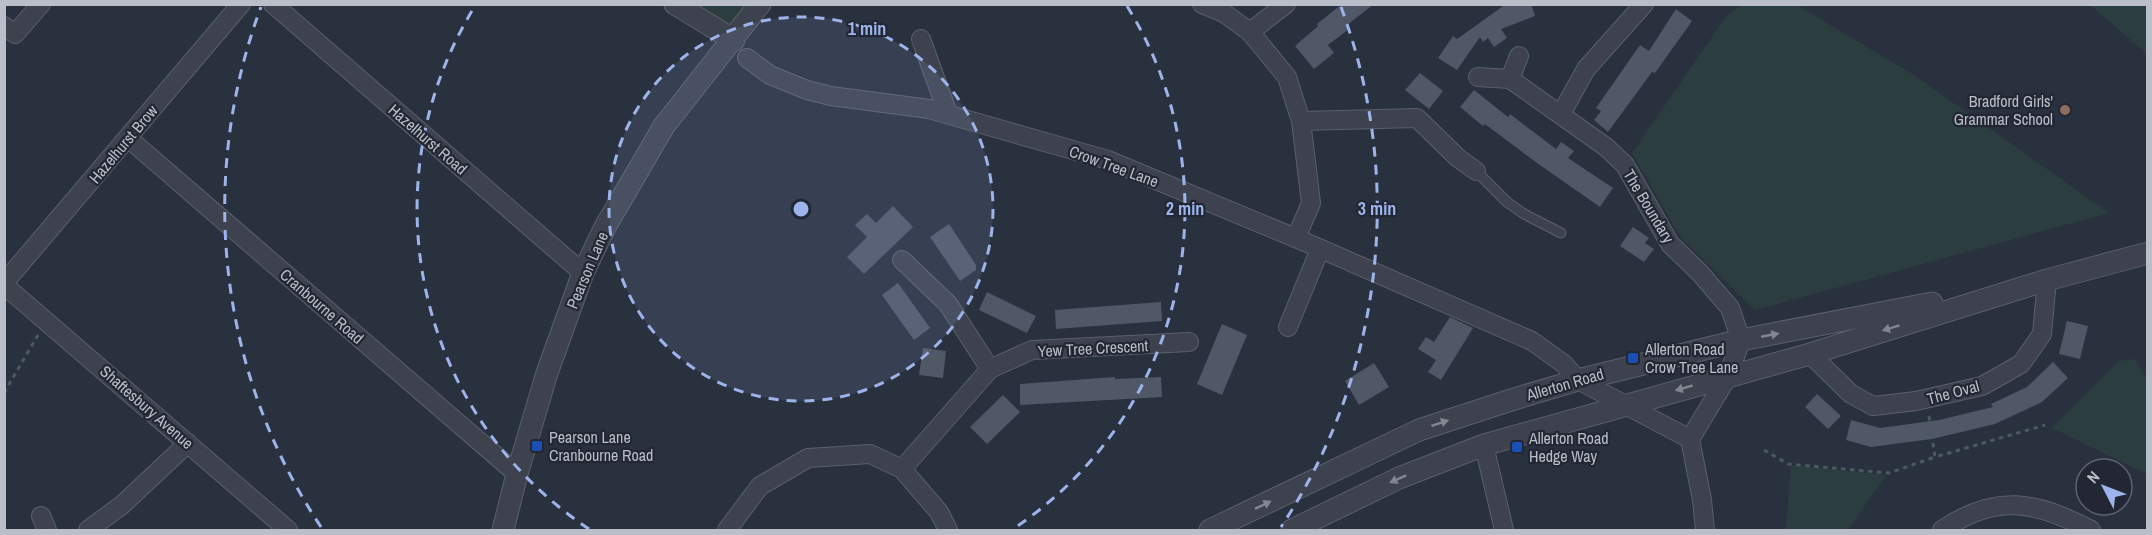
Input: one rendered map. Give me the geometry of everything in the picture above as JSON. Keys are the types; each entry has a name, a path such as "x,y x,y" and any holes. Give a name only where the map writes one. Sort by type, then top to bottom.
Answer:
{"street":[{"path":"4,26 15,34 41,4"},
{"name":"Hazelhurst Brow","path":"4,284 241,4"},
{"name":"Hazelhurst Road","path":"273,4 583,273"},
{"path":"675,4 734,40"},
{"name":"Pearson Lane","path":"503,531 517,474 547,373 583,273 605,227 664,126 734,40 760,4"},
{"path":"1202,4 1224,13 1250,32 1287,77 1301,121 1311,203 1296,238"},
{"path":"1250,32 1286,4"},
{"path":"1561,114 1586,69 1644,4"},
{"path":"921,39 948,114"},
{"path":"1510,79 1519,56"},
{"name":"Crow Tree Lane","path":"747,58 770,75 807,90 831,96 929,109 1108,160 1296,238 1532,341 1564,364 1578,380 1690,439"},
{"name":"The Boundary","path":"1478,76 1510,79 1606,147 1625,165 1670,244 1700,273 1730,308 1741,340"},
{"path":"1301,121 1417,118 1458,158 1476,171"},
{"name":"Cranbourne Road","path":"128,138 517,474"},
{"path":"1288,327 1320,249"},
{"name":"Allerton Road","path":"1292,531 1399,478 1484,445 1810,354 2047,280 2148,253"},
{"path":"902,260 948,303 990,369"},
{"name":"Allerton Road","path":"1210,531 1419,430 1578,380 1741,340 2047,280"},
{"name":"The Oval","path":"1810,354 1851,394 1872,406 1926,399 1982,386 2021,364 2042,334 2047,280"},
{"name":"Shaftesbury Avenue","path":"4,284 288,531"},
{"path":"1705,531 1702,500 1690,439 1728,376 1741,340"},
{"name":"Yew Tree Crescent","path":"902,470 990,369 1032,350 1189,342"},
{"path":"88,531 122,505 188,443"},
{"path":"1484,445 1504,531"},
{"path":"727,531 760,486 808,458 870,454 902,470 939,512 948,531"},
{"path":"1942,531 1962,517 1992,507 2027,506 2061,514 2091,531"}],"lane":[{"path":"1476,171 1507,202 1524,214 1561,233"}],"path":[{"path":"4,393 47,320"},
{"path":"1926,399 1935,457"},
{"path":"1764,450 1788,464 1889,473 1935,457 2045,426"}],"shaded area":[{"path":"689,5 750,5 732,30"},
{"path":"1741,5 1797,5 1914,75 2109,213 1755,310 1681,238 1632,153 1727,15"},
{"path":"2090,5 2147,5 2147,54"},
{"path":"2135,359 2147,380 2147,474 2134,468 2134,457 2112,457 2052,428 2119,361"},
{"path":"1791,465 1886,475 1848,530 1786,530"}],"building":[{"path":"1342,4 1374,4 1347,25 1349,29 1328,45 1334,53 1314,69 1295,46"},
{"path":"1506,4 1531,4 1535,16 1501,29 1507,38 1494,47 1488,38 1483,42 1480,37 1457,70 1438,58 1453,36 1457,39"},
{"path":"1676,9 1692,21 1655,73 1652,72 1608,132 1594,120 1601,111 1596,108 1640,45 1649,51"},
{"path":"1420,73 1443,91 1429,109 1405,90"},
{"path":"1474,90 1508,117 1510,114 1556,149 1561,142 1574,151 1568,158 1613,188 1600,207 1485,124 1483,126 1460,107"},
{"path":"893,206 913,227 864,274 847,257 867,237 855,225 867,214 876,223"},
{"path":"949,224 976,265 976,270 960,281 930,237"},
{"path":"1633,227 1649,238 1645,243 1654,249 1644,262 1620,246"},
{"path":"898,283 930,328 914,340 882,295"},
{"path":"987,292 1036,316 1027,333 979,310"},
{"path":"1161,302 1162,321 1056,329 1055,310"},
{"path":"1450,317 1473,328 1441,380 1428,372 1436,360 1418,349 1426,337 1434,342"},
{"path":"2067,321 2088,326 2080,359 2059,354"},
{"path":"1222,324 1247,335 1222,395 1197,384"},
{"path":"923,348 946,351 943,378 919,375"},
{"path":"2053,362 2068,378 2042,402 1995,424 1932,439 1871,447 1846,440 1851,420 1880,428 1939,420 1993,407 1991,404 2027,387"},
{"path":"1374,363 1389,387 1359,405 1345,381"},
{"path":"1115,377 1115,379 1161,377 1162,397 1020,405 1020,384"},
{"path":"1817,394 1841,416 1828,429 1805,407"},
{"path":"1003,395 1020,412 987,444 970,427"}],"place":[{"name":"Bradford Girls' Grammar School","path":"2065,110"},
{"name":"Allerton Road Crow Tree Lane","path":"1633,358"},
{"name":"Pearson Lane Cranbourne Road","path":"537,446"},
{"name":"Allerton Road Hedge Way","path":"1517,447"}]}
